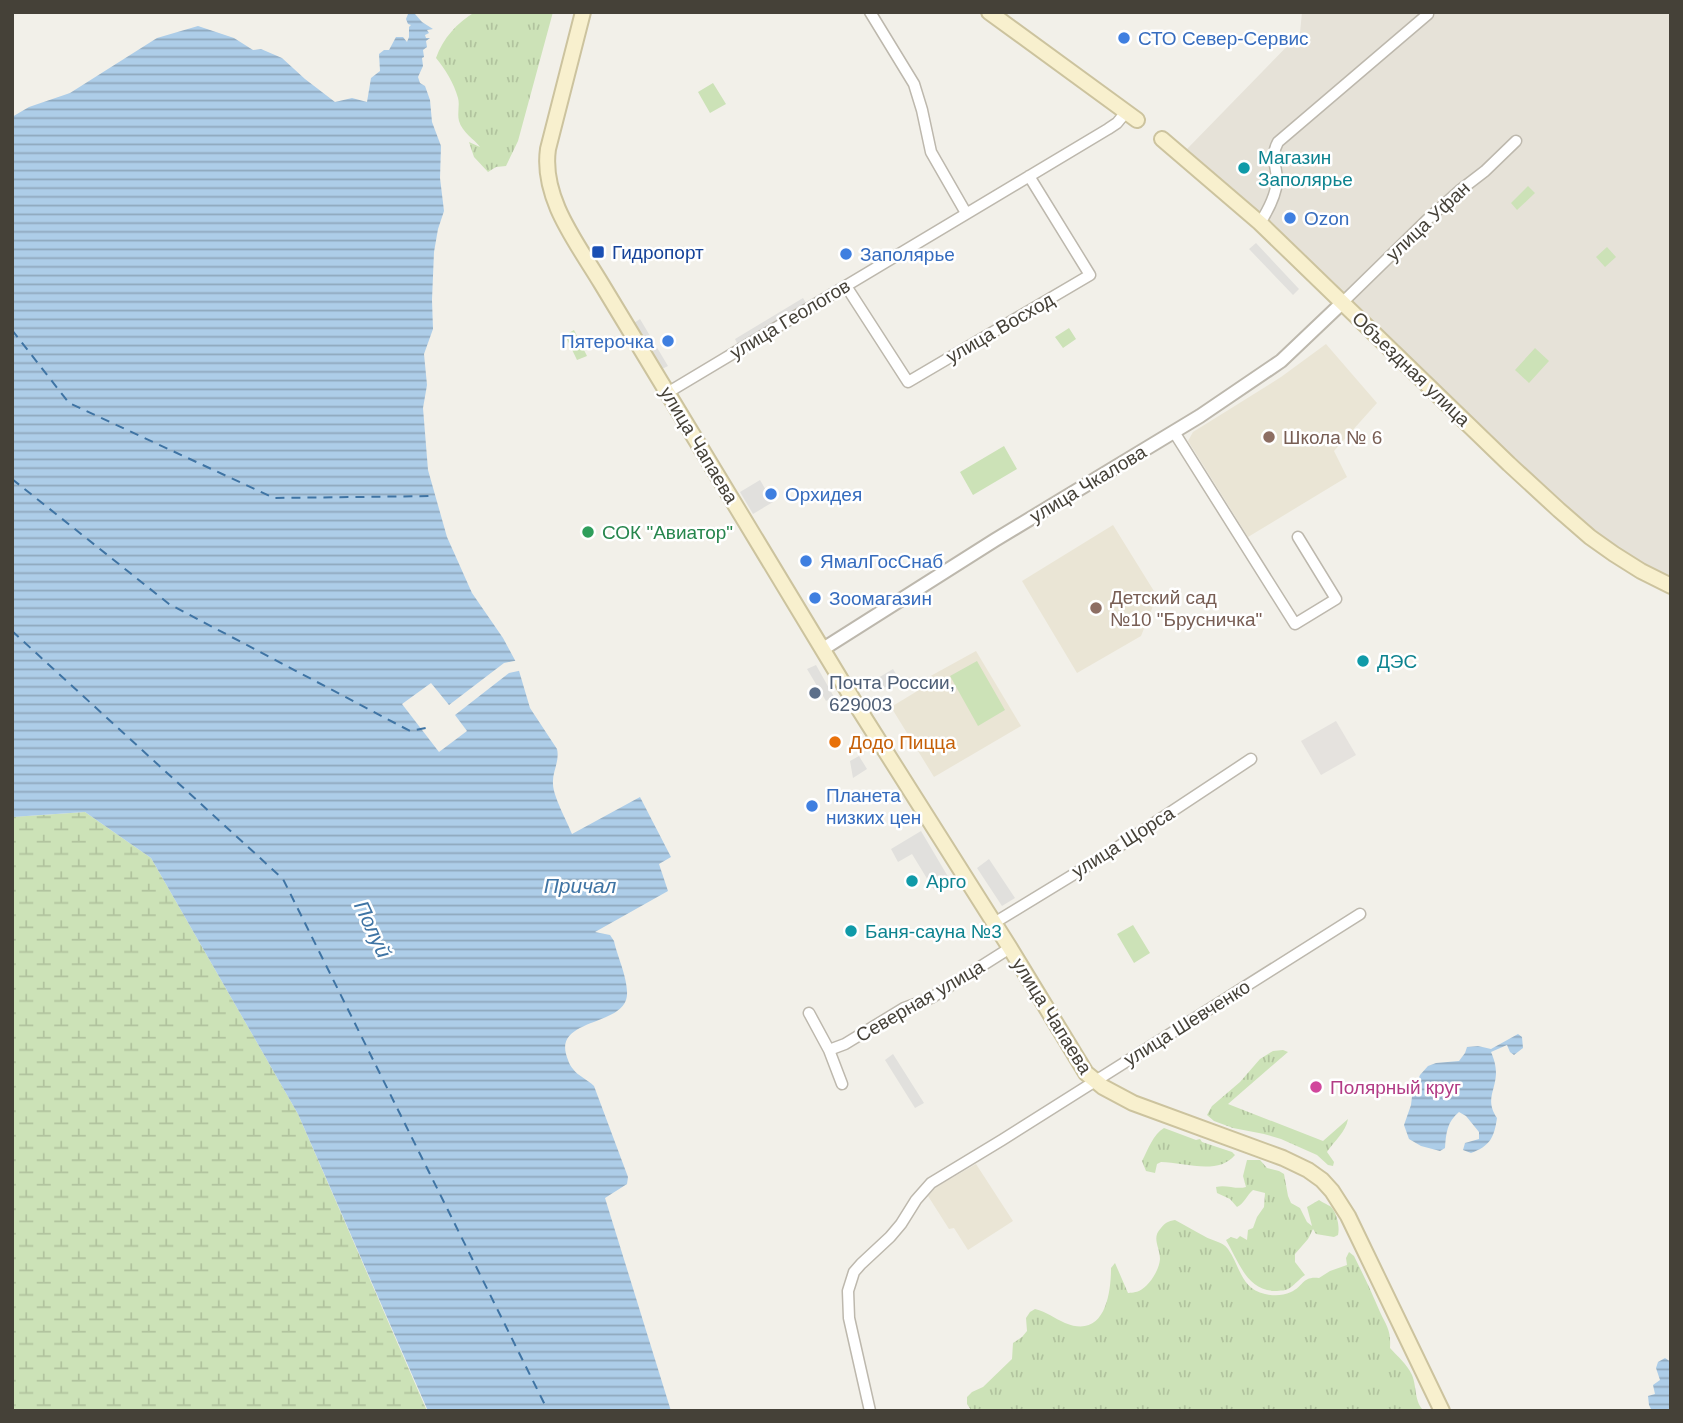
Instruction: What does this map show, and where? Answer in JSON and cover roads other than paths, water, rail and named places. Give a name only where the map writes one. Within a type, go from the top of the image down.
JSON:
[{"type":"main road","name":"улица Чапаева","points":[[583,12],[549,140],[548,180],[552,194],[567,225],[822,649],[1082,1068],[1095,1082],[1110,1092],[1151,1111],[1283,1158],[1308,1170],[1328,1186],[1348,1216],[1442,1411]]},
{"type":"main road","points":[[989,12],[1132,116]]},
{"type":"main road","name":"Объездная улица","points":[[1162,139],[1260,223],[1509,464],[1590,537],[1625,562],[1671,586]]},
{"type":"street","points":[[870,12],[914,84],[931,152],[966,213]]},
{"type":"street","points":[[1260,223],[1277,183],[1273,155],[1278,142],[1428,14]]},
{"type":"street","name":"улица Геологов","points":[[667,393],[1132,116]]},
{"type":"street","name":"улица Уфан","points":[[1342,303],[1428,219],[1516,141]]},
{"type":"street","name":"улица Восход","points":[[846,286],[908,382],[1090,275],[1029,176]]},
{"type":"street","name":"улица Чкалова","points":[[822,649],[1267,372],[1342,303]]},
{"type":"street","points":[[1174,432],[1295,624],[1336,599],[1298,537]]},
{"type":"street","name":"улица Щорса","points":[[994,923],[1112,851],[1251,759]]},
{"type":"street","name":"улица Шевченко","points":[[870,1411],[851,1330],[848,1303],[850,1281],[861,1264],[901,1224],[924,1191],[941,1176],[1360,914]]},
{"type":"street","name":"Северная улица","points":[[829,1050],[845,1044],[904,1008],[931,998],[1010,948]]},
{"type":"street","points":[[808,1013],[829,1050],[842,1084]]},
{"type":"water","points":[[408,14],[415,14],[433,29],[427,30],[429,33],[425,35],[430,38],[423,50],[423,66],[418,77],[430,100],[432,122],[441,146],[440,178],[444,211],[434,252],[433,329],[424,354],[427,385],[423,408],[428,470],[447,537],[472,593],[517,664],[530,708],[557,749],[554,789],[572,834],[640,797],[671,857],[659,864],[668,891],[595,932],[610,935],[614,941],[625,979],[626,1000],[621,1008],[612,1014],[570,1035],[566,1043],[566,1054],[577,1074],[594,1086],[628,1177],[627,1184],[605,1198],[671,1411],[428,1411],[298,1114],[151,858],[85,812],[12,817],[12,117],[29,107],[70,93],[157,38],[198,26],[234,38],[253,50],[261,49],[282,58],[335,102],[352,98],[367,102],[371,78],[380,71],[379,54],[389,50],[396,37],[403,37],[407,42],[411,25],[406,19]]},
{"type":"water","points":[[1518,1034],[1522,1037],[1523,1048],[1514,1055],[1507,1045],[1491,1052],[1496,1074],[1491,1101],[1497,1118],[1487,1144],[1471,1153],[1463,1150],[1465,1143],[1479,1139],[1479,1132],[1466,1116],[1459,1112],[1450,1124],[1445,1148],[1440,1151],[1421,1146],[1409,1139],[1404,1125],[1413,1088],[1428,1066],[1459,1061],[1467,1047],[1491,1049]]},
{"type":"water","points":[[1665,1358],[1671,1362],[1671,1411],[1652,1411],[1648,1396],[1655,1394],[1653,1385],[1660,1380],[1656,1368],[1658,1362]]},
{"type":"place","name":"СТО Север-Сервис","points":[[1124,38]]},
{"type":"place","name":"Магазин Заполярье","points":[[1244,168]]},
{"type":"place","name":"Ozon","points":[[1290,218]]},
{"type":"place","name":"Гидропорт","points":[[598,252]]},
{"type":"place","name":"Заполярье","points":[[846,254]]},
{"type":"place","name":"Пятерочка","points":[[668,341]]},
{"type":"place","name":"Школа № 6","points":[[1269,437]]},
{"type":"place","name":"Орхидея","points":[[771,494]]},
{"type":"place","name":"СОК \"Авиатор\"","points":[[588,532]]},
{"type":"place","name":"ЯмалГосСнаб","points":[[806,561]]},
{"type":"place","name":"Зоомагазин","points":[[815,598]]},
{"type":"place","name":"Детский сад №10 \"Брусничка\"","points":[[1096,608]]},
{"type":"place","name":"ДЭС","points":[[1363,661]]},
{"type":"place","name":"Почта России, 629003","points":[[815,693]]},
{"type":"place","name":"Додо Пицца","points":[[835,742]]},
{"type":"place","name":"Планета низких цен","points":[[812,806]]},
{"type":"place","name":"Арго","points":[[912,881]]},
{"type":"place","name":"Баня-сауна №3","points":[[851,931]]},
{"type":"place","name":"Полярный круг","points":[[1316,1087]]},
{"type":"water label","name":"Причал","points":[[580,885]]},
{"type":"water label","name":"Полуй","points":[[373,929]]}]
